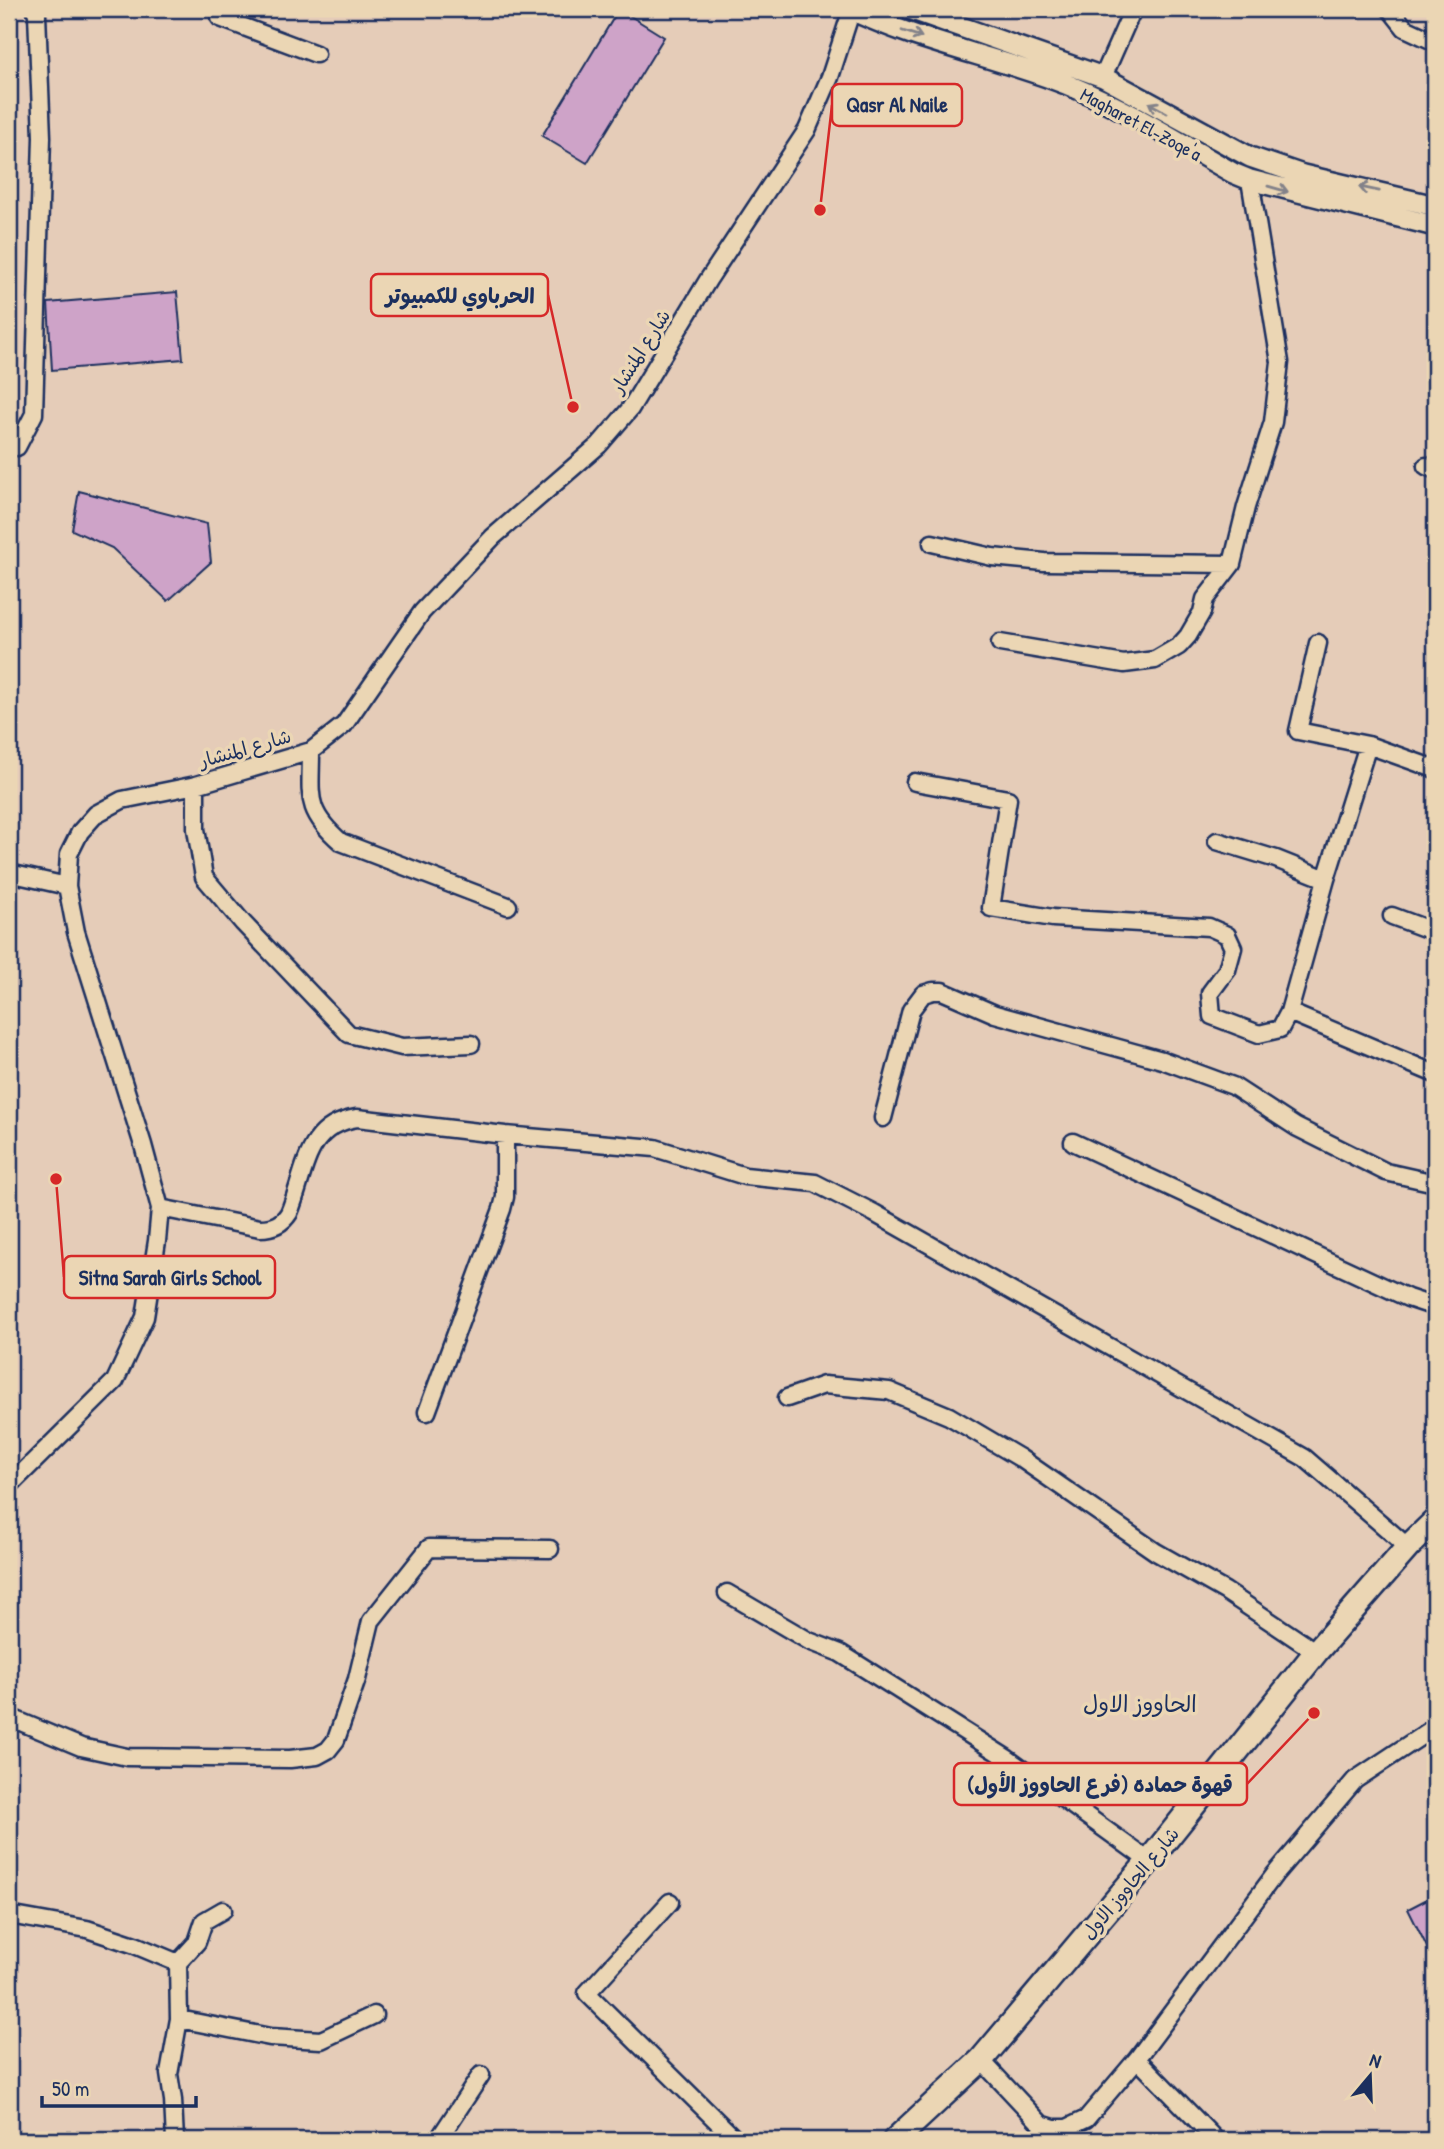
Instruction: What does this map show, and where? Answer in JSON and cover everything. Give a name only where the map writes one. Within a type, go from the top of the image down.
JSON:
[{"type":"main road","name":"شارع الحاووز الاول","points":[[895,2140],[981,2060],[1149,1861],[1316,1652],[1408,1547],[1435,1521]]},
{"type":"street","points":[[17,447],[34,414],[42,137],[35,9]]},
{"type":"street","points":[[222,9],[220,18],[316,54]]},
{"type":"street","name":"Magharet El-Zoqe'a","points":[[851,9],[900,30],[1049,78],[1126,112],[1250,180],[1435,226]]},
{"type":"street","name":"شارع المنشار","points":[[9,1486],[116,1381],[145,1317],[160,1208],[144,1145],[76,932],[67,886],[69,855],[80,832],[96,814],[122,800],[196,785],[311,751],[344,725],[422,612],[493,537],[599,445],[630,409],[708,280],[807,130],[830,77],[851,9]]},
{"type":"street","name":"Magharet El-Zoqe'a","points":[[910,9],[1103,77],[1250,157],[1303,175],[1435,206]]},
{"type":"street","points":[[1103,77],[1133,9]]},
{"type":"street","points":[[1390,9],[1405,28],[1435,43]]},
{"type":"street","points":[[1000,643],[1124,664],[1155,660],[1179,646],[1188,636],[1202,612],[1205,599],[1232,564],[1246,507],[1273,422],[1280,362],[1250,180]]},
{"type":"street","points":[[932,542],[992,557],[1044,562],[1232,564]]},
{"type":"street","points":[[1318,643],[1298,731],[1368,745],[1435,768]]},
{"type":"street","points":[[915,782],[1008,799],[991,908],[1053,918],[1209,927],[1227,935],[1233,948],[1227,970],[1210,993],[1212,1016],[1259,1034],[1280,1029],[1289,1012],[1326,879],[1368,745]]},
{"type":"street","points":[[311,751],[311,804],[323,826],[341,842],[508,906]]},
{"type":"street","points":[[196,785],[196,829],[204,877],[243,923],[349,1034],[402,1047],[471,1044]]},
{"type":"street","points":[[1217,841],[1276,859],[1326,879]]},
{"type":"street","points":[[9,873],[67,886]]},
{"type":"street","points":[[1392,916],[1435,932]]},
{"type":"street","points":[[883,1118],[911,1010],[923,994],[943,991],[995,1014],[1162,1060],[1233,1086],[1296,1127],[1385,1172],[1435,1183]]},
{"type":"street","points":[[1289,1012],[1435,1074]]},
{"type":"street","points":[[160,1208],[260,1228],[274,1226],[283,1221],[289,1213],[316,1139],[324,1130],[345,1119],[362,1118],[505,1135],[655,1148],[745,1177],[802,1180],[828,1188],[1305,1458],[1408,1547]]},
{"type":"street","points":[[427,1412],[502,1209],[505,1197],[505,1135]]},
{"type":"street","points":[[1073,1142],[1409,1298],[1435,1307]]},
{"type":"street","points":[[787,1398],[824,1385],[888,1391],[949,1416],[1020,1458],[1156,1552],[1225,1591],[1316,1652]]},
{"type":"street","points":[[9,1717],[79,1746],[127,1758],[290,1759],[317,1756],[328,1749],[338,1734],[357,1679],[371,1621],[429,1548],[550,1549]]},
{"type":"street","points":[[727,1593],[810,1641],[840,1653],[1008,1759],[1149,1861]]},
{"type":"street","points":[[981,2060],[1036,2120],[1060,2135],[1086,2119],[1137,2059],[1275,1874],[1355,1780],[1435,1727]]},
{"type":"street","points":[[670,1902],[587,1993],[736,2140]]},
{"type":"street","points":[[174,2140],[169,2074],[179,2019],[178,1963],[197,1942],[204,1921],[223,1910]]},
{"type":"street","points":[[9,1914],[87,1929],[178,1963]]},
{"type":"street","points":[[179,2019],[270,2037],[321,2040],[374,2015]]},
{"type":"street","points":[[1137,2059],[1216,2140]]},
{"type":"street","points":[[438,2140],[481,2075]]},
{"type":"building","points":[[619,9],[664,37],[587,163],[542,136]]},
{"type":"building","points":[[177,292],[183,359],[52,370],[48,303]]},
{"type":"building","points":[[79,491],[207,524],[211,562],[168,601],[112,548],[72,530]]},
{"type":"building","points":[[1435,1895],[1435,1963],[1408,1909]]},
{"type":"place","name":"Qasr Al Naile","points":[[820,210]]},
{"type":"place","name":"الحرباوي للكمبيوتر","points":[[573,407]]},
{"type":"place","name":"Sitna Sarah Girls School","points":[[56,1179]]},
{"type":"place","name":"قهوة حماده (فرع الحاووز الأول)","points":[[1314,1713]]},
{"type":"district","name":"الحاووز الاول","points":[[1140,1703]]}]
